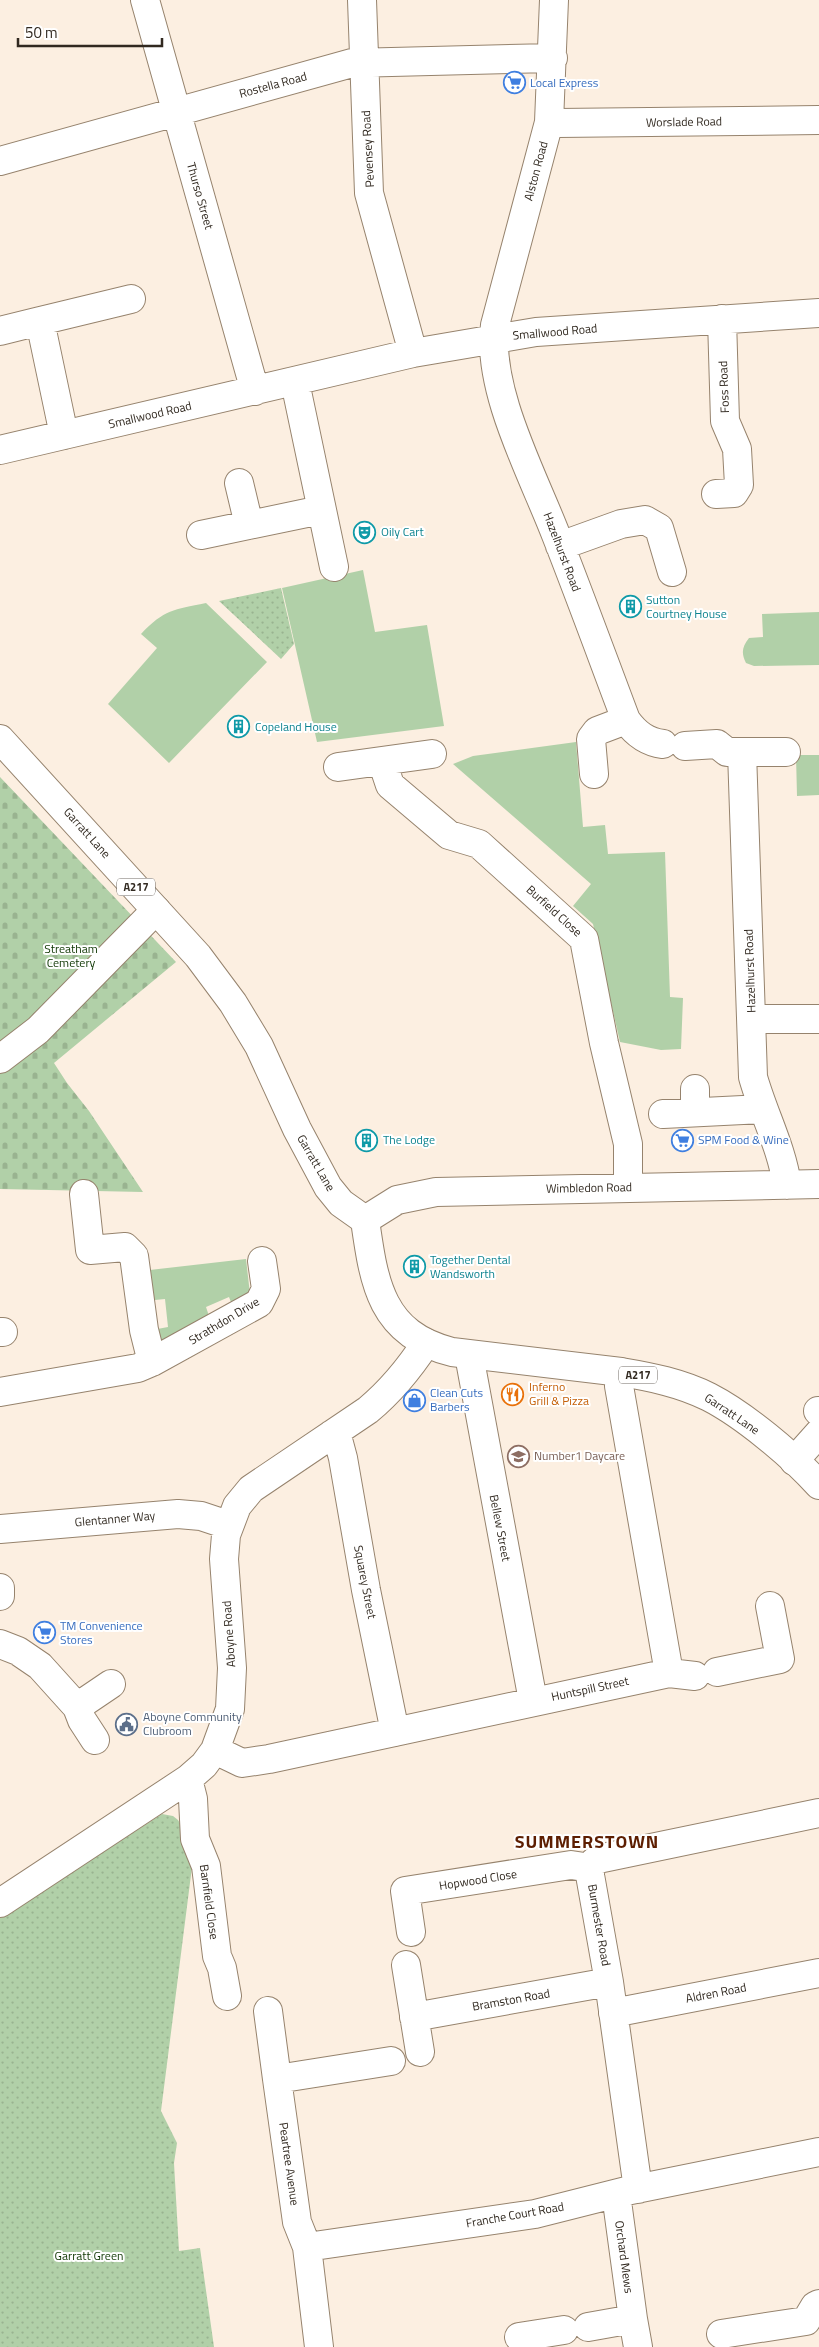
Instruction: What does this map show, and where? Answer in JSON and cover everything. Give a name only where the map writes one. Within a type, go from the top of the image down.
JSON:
[{"type":"street","name":"Thurso Street","points":[[145,0],[255,391]]},
{"type":"street","name":"Pevensey Road","points":[[362,0],[369,193],[413,353]]},
{"type":"street","name":"Alston Road","points":[[493,338],[549,122],[554,0]]},
{"type":"street","name":"Rostella Road","points":[[0,161],[352,63],[553,58]]},
{"type":"street","name":"Worslade Road","points":[[549,122],[558,124],[819,120]]},
{"type":"street","points":[[0,331],[131,299]]},
{"type":"street","name":"Smallwood Road","points":[[0,450],[413,353],[493,338],[536,332],[819,313]]},
{"type":"street","name":"Foss Road","points":[[716,494],[734,493],[739,485],[737,449],[725,421],[722,319]]},
{"type":"street","points":[[40,320],[64,435]]},
{"type":"street","name":"Hazelhurst Road","points":[[493,338],[494,357],[506,410],[626,720],[634,731],[645,739],[674,745],[716,744],[726,752],[786,752]]},
{"type":"street","points":[[295,382],[334,566]]},
{"type":"street","points":[[239,483],[249,525]]},
{"type":"street","points":[[201,534],[321,510]]},
{"type":"street","points":[[560,546],[621,524],[645,520],[659,528],[672,572]]},
{"type":"street","points":[[594,774],[591,739],[598,731],[626,720]]},
{"type":"street","name":"Garratt Lane","points":[[0,739],[198,956],[238,1010],[259,1046],[296,1129],[328,1187],[341,1203],[365,1220],[370,1256],[386,1307],[397,1323],[410,1334],[441,1349],[621,1372],[665,1380],[710,1397],[756,1429],[819,1485]]},
{"type":"street","name":"Hazelhurst Road","points":[[742,752],[754,1077],[763,1109],[785,1170],[787,1185]]},
{"type":"street","points":[[338,766],[432,754]]},
{"type":"street","name":"Burfield Close","points":[[382,761],[390,785],[449,835],[479,844],[584,938],[604,1043],[628,1144],[628,1187]]},
{"type":"street","points":[[0,1059],[38,1030],[156,910]]},
{"type":"street","points":[[752,1018],[819,1019]]},
{"type":"street","points":[[663,1114],[695,1101],[763,1109]]},
{"type":"street","name":"Wimbledon Road","points":[[365,1220],[397,1200],[436,1192],[819,1184]]},
{"type":"street","points":[[84,1194],[90,1250],[124,1247],[129,1249],[134,1256],[144,1330],[152,1362]]},
{"type":"street","name":"Strathdon Drive","points":[[0,1392],[138,1368],[152,1362],[259,1303],[266,1289],[262,1261]]},
{"type":"street","name":"Aboyne Road","points":[[0,1903],[188,1779],[204,1765],[215,1750],[224,1730],[230,1701],[232,1668],[224,1559],[228,1525],[237,1506],[251,1489],[384,1397],[411,1366],[426,1343]]},
{"type":"street","name":"Bellew Street","points":[[469,1354],[533,1701]]},
{"type":"street","points":[[621,1372],[619,1386],[693,1674]]},
{"type":"street","name":"Squarey Street","points":[[332,1434],[339,1443],[364,1580],[395,1732]]},
{"type":"street","points":[[794,1461],[819,1434]]},
{"type":"street","name":"Glentanner Way","points":[[0,1529],[178,1514],[201,1516],[228,1525]]},
{"type":"street","points":[[0,1588],[0,1596]]},
{"type":"street","name":"Huntspill Street","points":[[215,1750],[242,1763],[269,1759],[533,1701],[780,1659],[770,1606]]},
{"type":"street","points":[[0,1644],[18,1651],[40,1666],[77,1707],[82,1720],[95,1740]]},
{"type":"street","points":[[77,1707],[111,1684]]},
{"type":"street","name":"Barnfield Close","points":[[188,1779],[193,1799],[195,1839],[206,1866],[217,1956],[227,1996]]},
{"type":"street","name":"Burmester Road","points":[[627,2191],[613,2013],[590,1875],[594,1861],[819,1813]]},
{"type":"street","name":"Hopwood Close","points":[[411,1932],[405,1891],[571,1865],[591,1868]]},
{"type":"street","points":[[406,1965],[420,2052]]},
{"type":"street","name":"Aldren Road","points":[[613,2013],[819,1973]]},
{"type":"street","name":"Bramston Road","points":[[414,2017],[609,1982]]},
{"type":"street","name":"Peartree Avenue","points":[[268,2011],[297,2222],[307,2248]]},
{"type":"street","points":[[278,2078],[391,2062]]},
{"type":"street","name":"Franche Court Road","points":[[307,2248],[535,2214],[627,2191],[819,2152]]},
{"type":"street","name":"Orchard Mews","points":[[627,2191],[633,2319],[638,2347]]},
{"type":"street","points":[[307,2248],[318,2347]]},
{"type":"street","points":[[722,2334],[806,2321],[815,2306],[819,2304]]},
{"type":"street","points":[[519,2337],[633,2319]]},
{"type":"green space","points":[[363,570],[375,632],[427,625],[444,726],[317,742],[282,588]]},
{"type":"green space","points":[[281,588],[294,644],[281,659],[219,601]]},
{"type":"green space","points":[[206,603],[267,662],[169,763],[108,704],[157,648],[141,634],[163,615],[185,607]]},
{"type":"green space","points":[[819,612],[819,665],[754,666],[746,663],[743,653],[747,641],[749,638],[763,637],[762,614]]},
{"type":"green space","points":[[576,742],[583,827],[605,825],[608,854],[665,852],[670,997],[683,998],[681,1049],[661,1050],[620,1042],[593,924],[573,906],[591,884],[453,764],[473,756]]},
{"type":"green space","points":[[796,755],[819,755],[819,795],[797,796]]},
{"type":"green space","name":"Streatham Cemetery","points":[[0,777],[176,962],[54,1063],[89,1111],[143,1192],[0,1189]]},
{"type":"green space","points":[[246,1259],[250,1294],[234,1310],[229,1297],[206,1307],[209,1316],[157,1347],[152,1330],[168,1327],[165,1299],[145,1301],[141,1271]]},
{"type":"green space","name":"Garratt Green","points":[[162,1814],[173,1816],[182,1827],[192,1867],[161,2111],[177,2143],[174,2163],[179,2251],[200,2248],[214,2347],[0,2347],[0,1918]]},
{"type":"place","name":"Local Express","points":[[514,83]]},
{"type":"place","name":"Oily Cart","points":[[365,532]]},
{"type":"place","name":"Sutton Courtney House","points":[[630,607]]},
{"type":"place","name":"Copeland House","points":[[239,727]]},
{"type":"place","name":"The Lodge","points":[[367,1140]]},
{"type":"place","name":"SPM Food & Wine","points":[[682,1140]]},
{"type":"place","name":"Together Dental Wandsworth","points":[[414,1267]]},
{"type":"place","name":"Inferno Grill & Pizza","points":[[513,1394]]},
{"type":"place","name":"Clean Cuts Barbers","points":[[414,1400]]},
{"type":"place","name":"Number1 Daycare","points":[[518,1456]]},
{"type":"place","name":"TM Convenience Stores","points":[[44,1633]]},
{"type":"place","name":"Aboyne Community Clubroom","points":[[127,1724]]},
{"type":"district","name":"SUMMERSTOWN","points":[[587,1842]]}]
